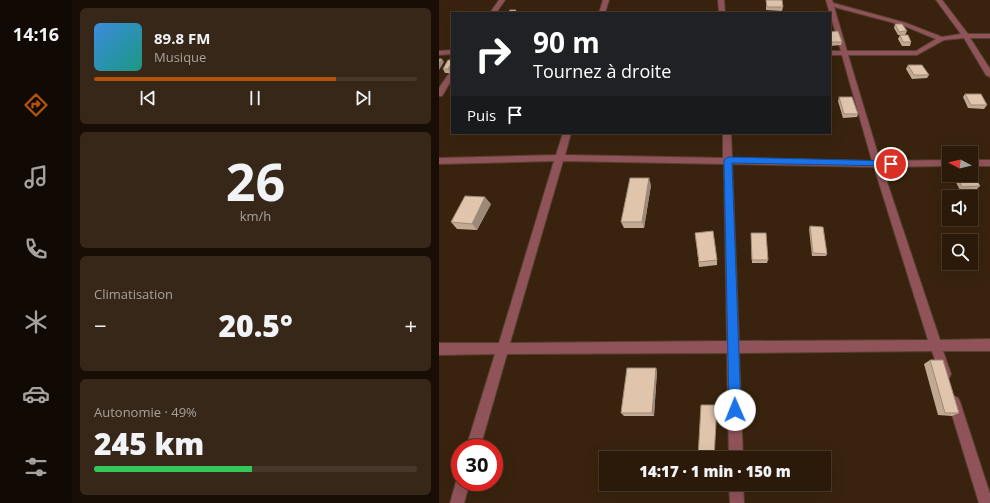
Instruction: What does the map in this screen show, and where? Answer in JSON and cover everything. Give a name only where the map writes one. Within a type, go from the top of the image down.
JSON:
[{"type":"street","points":[[494,12],[502,0]]},
{"type":"street","points":[[602,12],[605,0]]},
{"type":"street","points":[[721,0],[722,12]]},
{"type":"street","points":[[939,0],[966,36],[990,75]]},
{"type":"street","points":[[830,2],[905,24],[942,39]]},
{"type":"street","points":[[830,2],[877,164],[986,503]]},
{"type":"street","points":[[831,53],[917,53],[927,49],[942,39],[966,36],[990,36]]},
{"type":"street","points":[[439,53],[451,52]]},
{"type":"street","points":[[439,94],[451,75]]},
{"type":"street","points":[[476,439],[567,134]]},
{"type":"street","points":[[727,134],[736,451]]},
{"type":"street","points":[[439,161],[560,158],[877,164],[942,163]]},
{"type":"street","points":[[978,163],[990,162]]},
{"type":"street","points":[[439,349],[990,345]]},
{"type":"street","points":[[457,503],[460,491]]},
{"type":"street","points":[[737,491],[737,503]]},
{"type":"building","points":[[766,0],[782,0],[783,7],[767,7]]},
{"type":"building","points":[[510,10],[516,10],[515,12],[509,12]]},
{"type":"building","points":[[895,24],[902,24],[907,31],[899,32]]},
{"type":"building","points":[[838,31],[842,42],[831,42],[831,32]]},
{"type":"building","points":[[900,35],[908,35],[911,42],[903,42]]},
{"type":"building","points":[[448,60],[451,60],[448,69],[443,69]]},
{"type":"building","points":[[908,65],[922,65],[929,75],[914,75]]},
{"type":"building","points":[[965,94],[981,94],[987,105],[971,105]]},
{"type":"building","points":[[839,97],[852,97],[858,114],[844,114]]},
{"type":"building","points":[[630,178],[649,178],[642,222],[621,222]]},
{"type":"building","points":[[960,182],[978,182],[980,186],[962,187]]},
{"type":"building","points":[[465,196],[485,197],[472,224],[451,222]]},
{"type":"building","points":[[810,226],[823,227],[827,254],[813,253]]},
{"type":"building","points":[[713,231],[717,260],[699,262],[695,233]]},
{"type":"building","points":[[751,233],[766,233],[768,260],[752,260]]},
{"type":"building","points":[[930,360],[943,360],[959,413],[945,413]]},
{"type":"building","points":[[627,368],[656,368],[652,413],[621,413]]},
{"type":"building","points":[[701,405],[717,405],[714,451],[698,451]]},
{"type":"route","points":[[735,410],[728,160],[891,164]]}]
